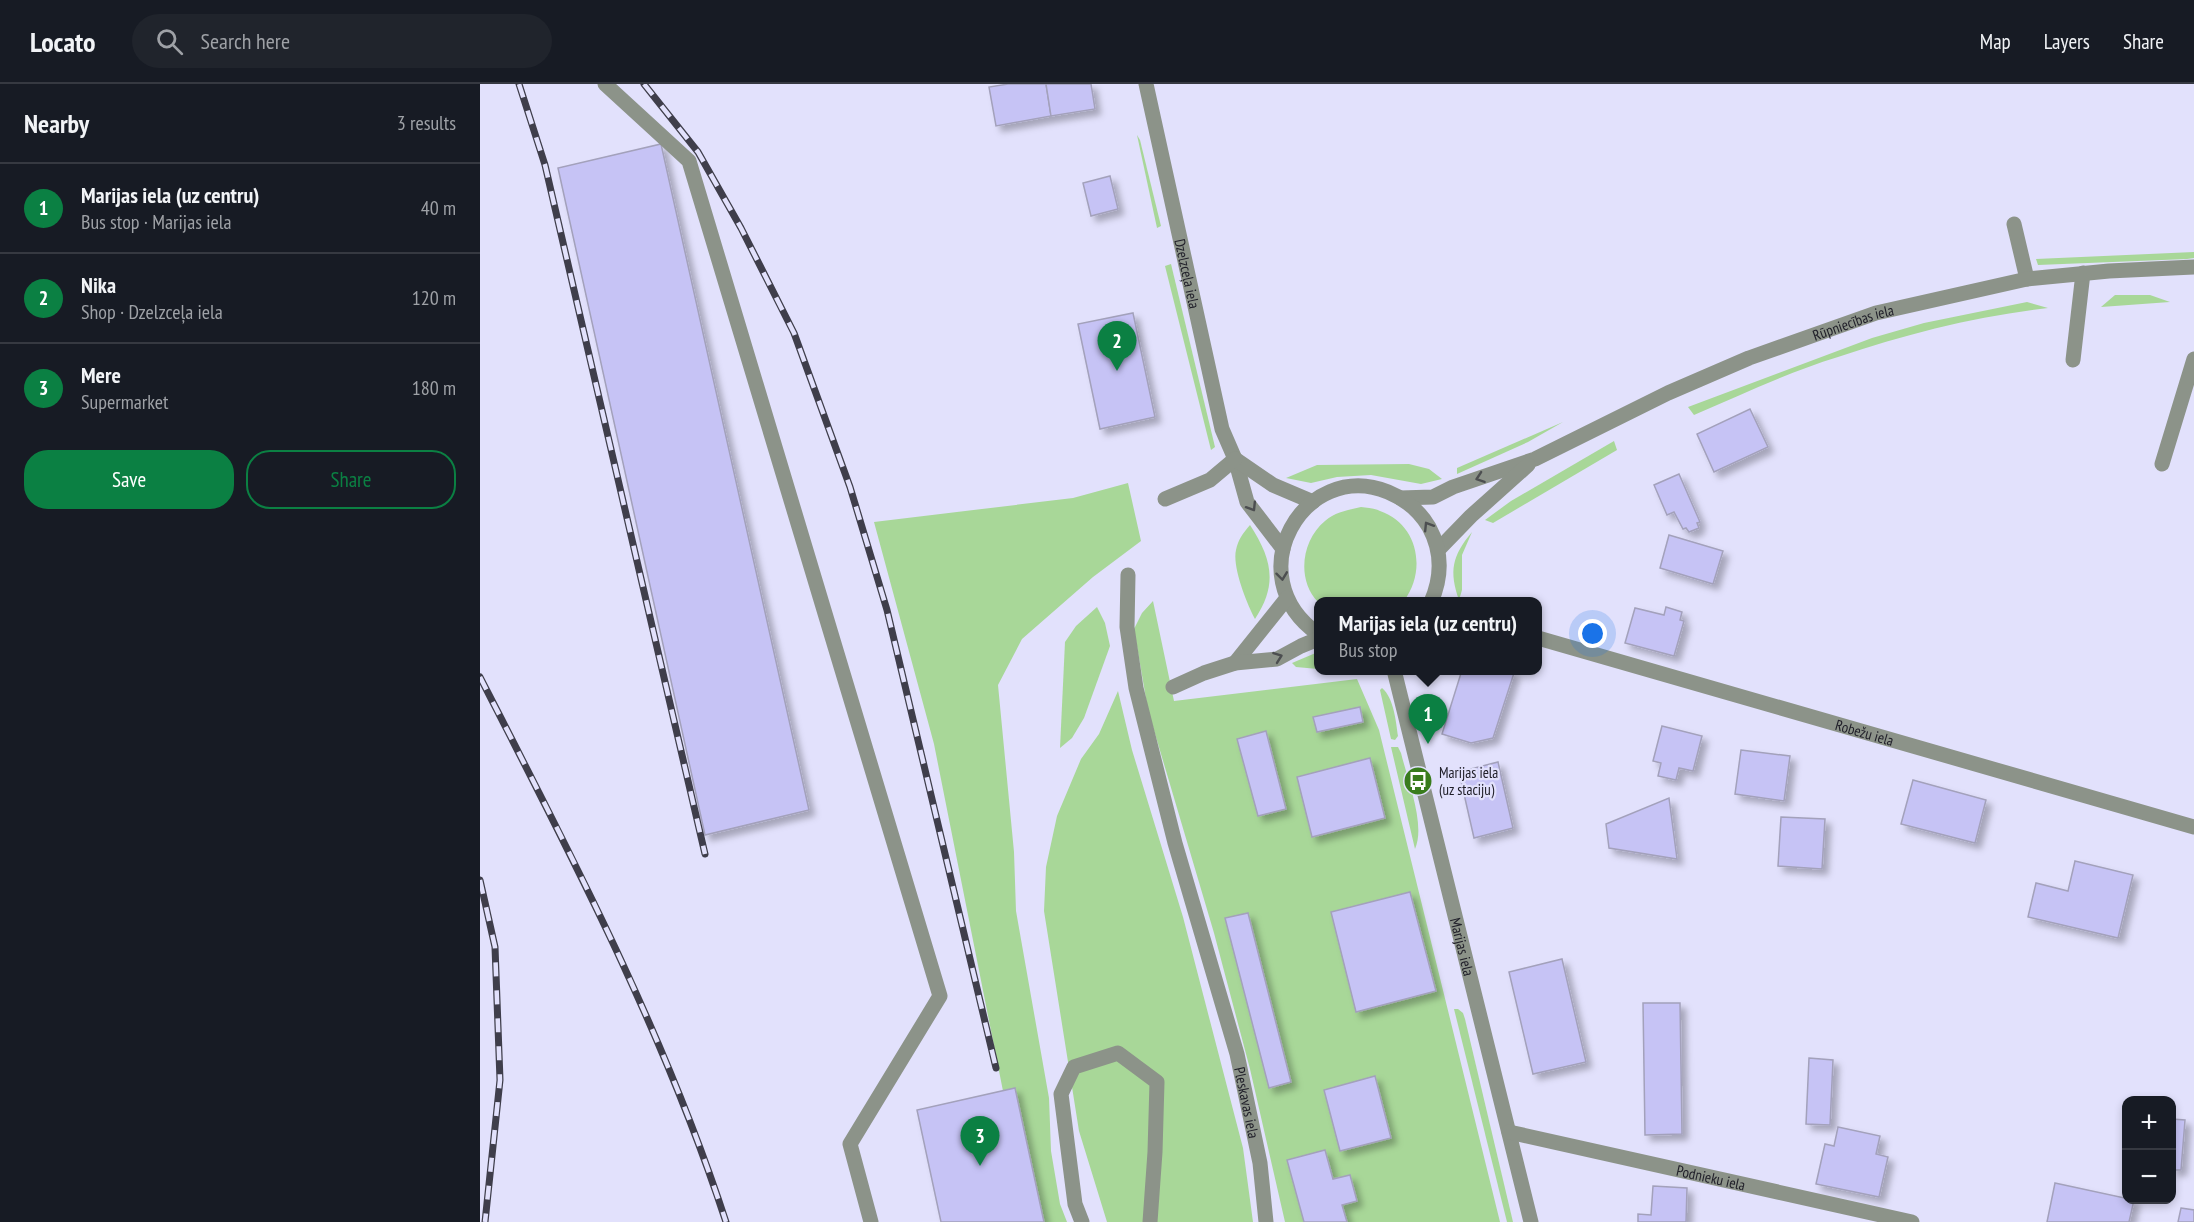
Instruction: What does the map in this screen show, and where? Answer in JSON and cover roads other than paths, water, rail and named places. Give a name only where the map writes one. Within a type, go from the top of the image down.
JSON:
[{"type":"street","points":[[605,84],[689,161],[940,996],[850,1144],[871,1222]]},
{"type":"street","name":"Dzelzceļa iela","points":[[1146,84],[1222,429],[1247,502],[1283,549]]},
{"type":"street","points":[[2014,224],[2027,279]]},
{"type":"street","name":"Rūpniecības iela","points":[[1400,498],[1433,497],[1535,459],[1668,393],[1749,358],[1876,313],[2027,279],[2083,273],[2194,267]]},
{"type":"street","points":[[2073,360],[2083,273]]},
{"type":"street","points":[[2162,464],[2194,359]]},
{"type":"street","points":[[1165,499],[1210,480],[1234,459],[1273,485],[1313,502]]},
{"type":"street","name":"Rūpniecības iela","points":[[1438,550],[1471,516],[1535,459]]},
{"type":"street","points":[[1314,631],[1296,613],[1287,598],[1282,581],[1283,549],[1290,530],[1313,502],[1329,493],[1346,488],[1364,487],[1382,490],[1413,507],[1425,520],[1438,550],[1440,572],[1433,597]]},
{"type":"street","name":"Pleskavas iela","points":[[1128,575],[1127,627],[1136,688],[1175,843],[1237,1054],[1260,1163],[1266,1222]]},
{"type":"street","points":[[1235,663],[1287,598]]},
{"type":"street","name":"Robežu iela","points":[[1542,639],[2194,827]]},
{"type":"street","points":[[1173,687],[1204,673],[1235,663],[1277,660],[1314,641]]},
{"type":"street","name":"Marijas iela","points":[[1395,675],[1531,1222]]},
{"type":"street","points":[[1082,1222],[1075,1204],[1061,1094],[1074,1068],[1118,1053],[1157,1082],[1150,1222]]},
{"type":"street","name":"Podnieku iela","points":[[1509,1132],[1912,1222]]},
{"type":"railway","points":[[519,84],[545,165],[705,854]]},
{"type":"railway","points":[[644,84],[698,152],[741,228],[794,333],[850,487],[887,610],[996,1068]]},
{"type":"railway","points":[[480,677],[614,945],[645,1013],[701,1151],[726,1222]]},
{"type":"railway","points":[[480,880],[495,947],[500,1080],[485,1222]]},
{"type":"place","name":"Nika","points":[[1117,371]]},
{"type":"place","name":"Marijas iela (uz centru)","points":[[1428,744]]},
{"type":"place","name":"Marijas iela (uz staciju)","points":[[1418,781]]},
{"type":"place","name":"Mere","points":[[980,1166]]}]
